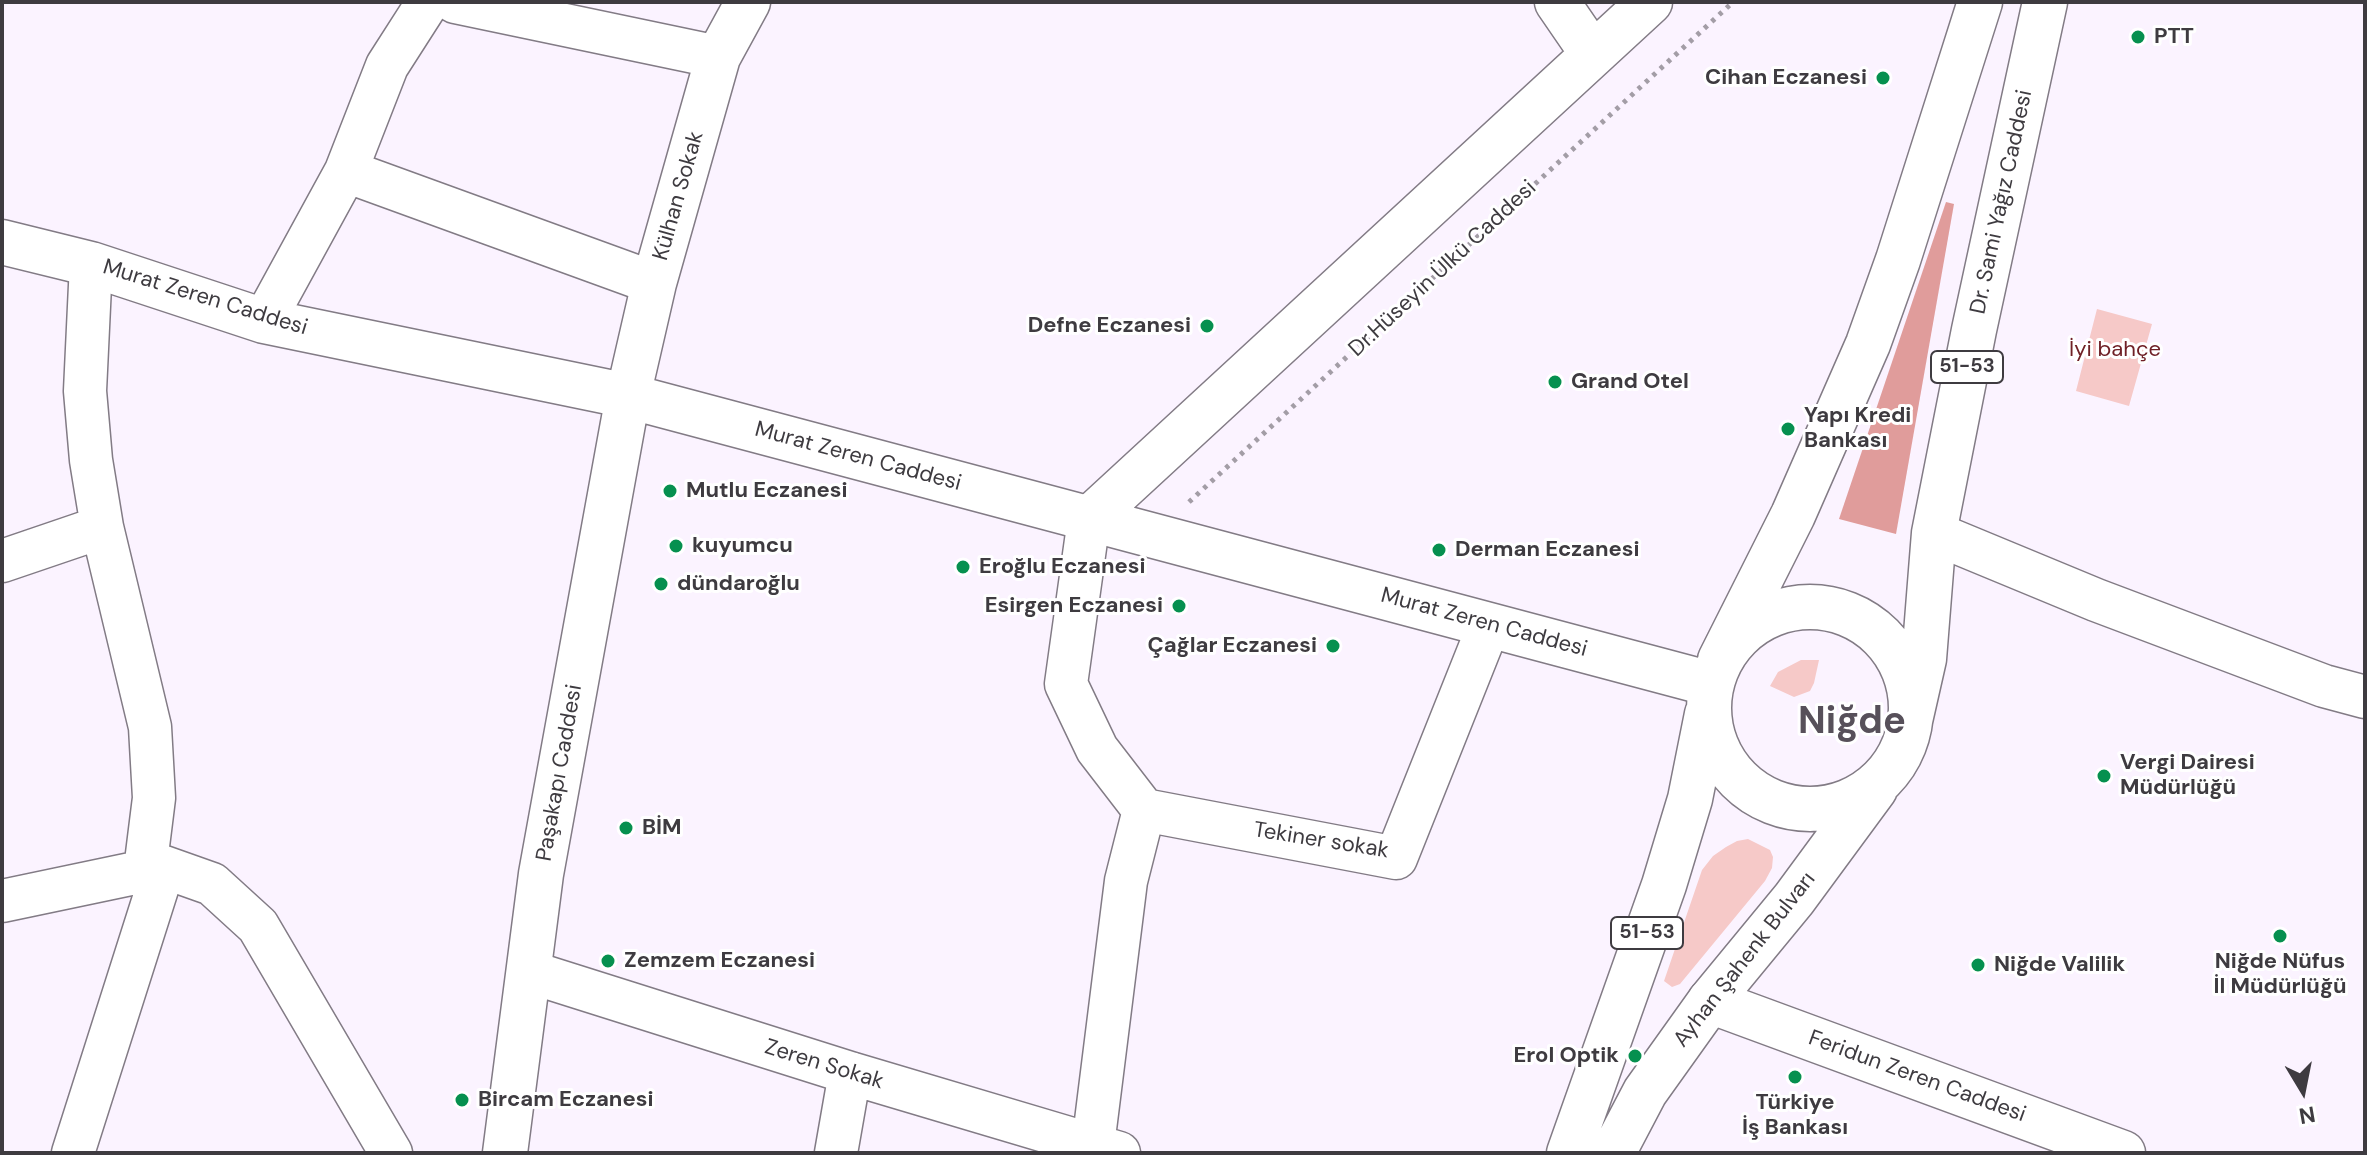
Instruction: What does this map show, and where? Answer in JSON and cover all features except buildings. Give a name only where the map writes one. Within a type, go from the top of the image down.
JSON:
[{"type":"street","points":[[264,321],[346,171],[387,66],[428,2]]},
{"type":"street","points":[[455,2],[718,57]]},
{"type":"street","name":"Külhan Sokak","points":[[628,396],[654,283],[718,57],[748,2]]},
{"type":"street","points":[[1557,2],[1592,53]]},
{"type":"street","points":[[1102,1150],[1126,881],[1144,810],[1097,749],[1066,684],[1089,519],[1650,2]]},
{"type":"street","name":"51-53","points":[[1569,1153],[1664,885],[1690,799],[1713,684],[1793,515],[1868,344],[1980,2]]},
{"type":"street","name":"Dr. Sami Yağız Caddesi","points":[[1907,734],[1924,659],[1934,533],[2045,2]]},
{"type":"street","points":[[346,171],[654,283]]},
{"type":"street","name":"Murat Zeren Caddesi","points":[[2,242],[91,264],[264,321],[628,396],[1713,684]]},
{"type":"street","points":[[73,1153],[155,868],[150,727],[102,527],[91,460],[85,391],[91,264]]},
{"type":"street","name":"Paşakapı Caddesi","points":[[505,1153],[541,874],[628,396]]},
{"type":"street","points":[[2,561],[102,527]]},
{"type":"street","points":[[1934,533],[2096,600],[2324,686],[2365,697]]},
{"type":"street","points":[[1801,607],[1826,608],[1850,615],[1871,627],[1890,645],[1902,666],[1909,690],[1911,712],[1907,734],[1900,755],[1887,773],[1852,800],[1808,810],[1786,807],[1747,788],[1719,754],[1711,733],[1713,684],[1735,640],[1754,624],[1776,613],[1801,607]]},
{"type":"street","name":"Tekiner sokak","points":[[1144,810],[1396,858],[1489,625]]},
{"type":"street","name":"Ayhan Şahenk Bulvarı","points":[[1613,1153],[1645,1092],[1710,1001],[1794,899],[1887,773]]},
{"type":"street","points":[[2,901],[155,868],[212,884],[258,926],[391,1153]]},
{"type":"street","name":"Zeren Sokak","points":[[530,972],[1102,1150]]},
{"type":"street","name":"Feridun Zeren Caddesi","points":[[1710,1001],[2123,1153]]},
{"type":"street","points":[[836,1153],[850,1073]]},
{"type":"path","name":"Dr.Hüseyin Ülkü Caddesi","points":[[1153,535],[1733,2]]},
{"type":"green space","name":"İyi bahçe","points":[[2097,309],[2152,324],[2129,406],[2076,391]]},
{"type":"green space","points":[[1801,660],[1819,660],[1810,691],[1794,697],[1770,686],[1778,672]]},
{"type":"green space","points":[[1748,839],[1770,850],[1772,868],[1765,881],[1680,984],[1672,987],[1664,981],[1702,870],[1713,856],[1726,847]]},
{"type":"shaded area","points":[[1946,202],[1954,204],[1896,534],[1839,519]]},
{"type":"place","name":"PTT","points":[[2138,37]]},
{"type":"place","name":"Cihan Eczanesi","points":[[1883,78]]},
{"type":"place","name":"Defne Eczanesi","points":[[1207,326]]},
{"type":"place","name":"Grand Otel","points":[[1555,382]]},
{"type":"place","name":"Yapı Kredi Bankası","points":[[1788,429]]},
{"type":"place","name":"Mutlu Eczanesi","points":[[670,491]]},
{"type":"place","name":"kuyumcu","points":[[676,546]]},
{"type":"place","name":"Derman Eczanesi","points":[[1439,550]]},
{"type":"place","name":"Eroğlu Eczanesi","points":[[963,567]]},
{"type":"place","name":"dündaroğlu","points":[[661,584]]},
{"type":"place","name":"Esirgen Eczanesi","points":[[1179,606]]},
{"type":"place","name":"Çağlar Eczanesi","points":[[1333,646]]},
{"type":"place","name":"Vergi Dairesi Müdürlüğü","points":[[2104,776]]},
{"type":"place","name":"BİM","points":[[626,828]]},
{"type":"place","name":"Niğde Nüfus İl Müdürlüğü","points":[[2280,936]]},
{"type":"place","name":"Zemzem Eczanesi","points":[[608,961]]},
{"type":"place","name":"Niğde Valilik","points":[[1978,965]]},
{"type":"place","name":"Erol Optik","points":[[1635,1056]]},
{"type":"place","name":"Türkiye İş Bankası","points":[[1795,1077]]},
{"type":"place","name":"Bircam Eczanesi","points":[[462,1100]]},
{"type":"district","name":"Niğde","points":[[1852,723]]}]
